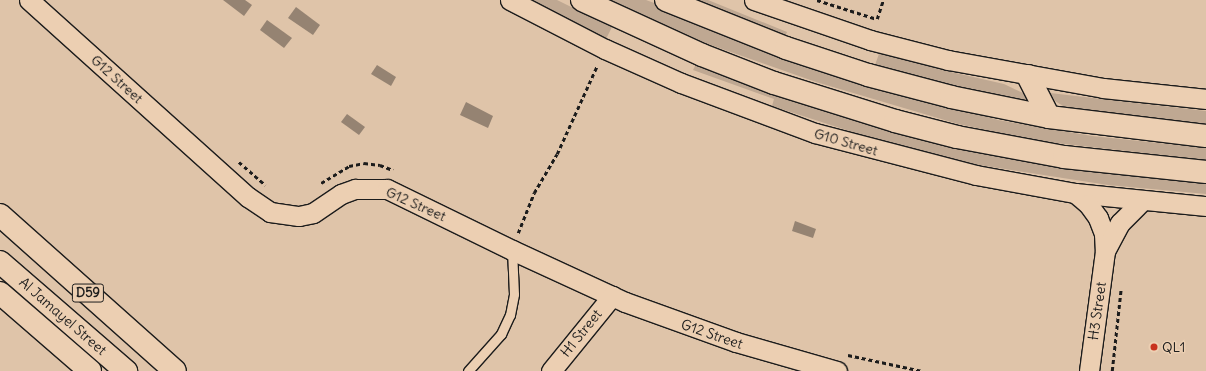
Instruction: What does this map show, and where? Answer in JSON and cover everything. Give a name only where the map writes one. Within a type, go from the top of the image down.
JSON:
[{"type":"street","name":"G12 Street","points":[[29,0],[248,197],[270,212],[299,216],[313,213],[341,194],[355,189],[387,189],[512,250],[612,296],[736,342],[837,371]]},
{"type":"street","name":"G10 Street","points":[[510,0],[605,49],[710,95],[815,133],[883,153],[976,175],[1075,193],[1142,201],[1206,206]]},
{"type":"street","points":[[582,0],[709,58],[774,83],[895,122],[957,137],[1064,157],[1206,172]]},
{"type":"street","points":[[666,0],[786,48],[868,75],[951,97],[1049,117],[1206,136]]},
{"type":"street","points":[[754,0],[870,40],[948,60],[1028,76],[1103,88],[1206,99]]},
{"type":"street","points":[[1028,76],[1049,117]]},
{"type":"street","name":"H3 Street","points":[[1075,193],[1088,204],[1098,218],[1104,234],[1105,251],[1089,371]]},
{"type":"street","name":"H3 Street","points":[[1105,251],[1120,223],[1142,201]]},
{"type":"street","name":"D59","points":[[0,216],[175,371]]},
{"type":"street","name":"Al Jamayel Street","points":[[0,262],[126,371]]},
{"type":"street","name":"Al Jamayel Street","points":[[0,293],[90,371]]},
{"type":"street","name":"H1 Street","points":[[550,371],[612,296]]},
{"type":"lane","points":[[468,371],[500,334],[510,316],[514,294],[512,250]]},
{"type":"path","points":[[817,0],[877,19],[883,0]]},
{"type":"path","points":[[512,250],[534,193],[557,154],[605,49]]},
{"type":"shaded area","points":[[223,0],[245,0],[252,5],[244,16]]},
{"type":"shaded area","points":[[530,0],[557,0],[612,27],[606,39]]},
{"type":"shaded area","points":[[610,0],[646,0],[881,86],[998,120],[1092,136],[1206,148],[1206,160],[1038,141],[958,124],[816,82],[708,44]]},
{"type":"shaded area","points":[[694,0],[708,0],[787,32],[785,37]]},
{"type":"shaded area","points":[[296,7],[320,25],[313,35],[288,18]]},
{"type":"shaded area","points":[[267,20],[292,38],[284,48],[260,30]]},
{"type":"shaded area","points":[[880,51],[938,69],[1004,84],[1023,93],[1029,99],[1022,102],[934,82],[875,65]]},
{"type":"shaded area","points":[[696,64],[798,101],[981,153],[1101,172],[1206,180],[1206,194],[1108,185],[979,165],[877,140],[772,106],[774,99],[693,70]]},
{"type":"shaded area","points":[[377,65],[396,77],[391,86],[371,74]]},
{"type":"shaded area","points":[[1050,93],[1206,111],[1206,124],[1110,116],[1068,109],[1055,101]]},
{"type":"shaded area","points":[[466,102],[493,116],[488,128],[460,115]]},
{"type":"shaded area","points":[[347,114],[365,127],[359,135],[341,122]]},
{"type":"shaded area","points":[[795,221],[816,229],[813,238],[792,231]]},
{"type":"place","name":"QL1","points":[[1154,347]]}]
